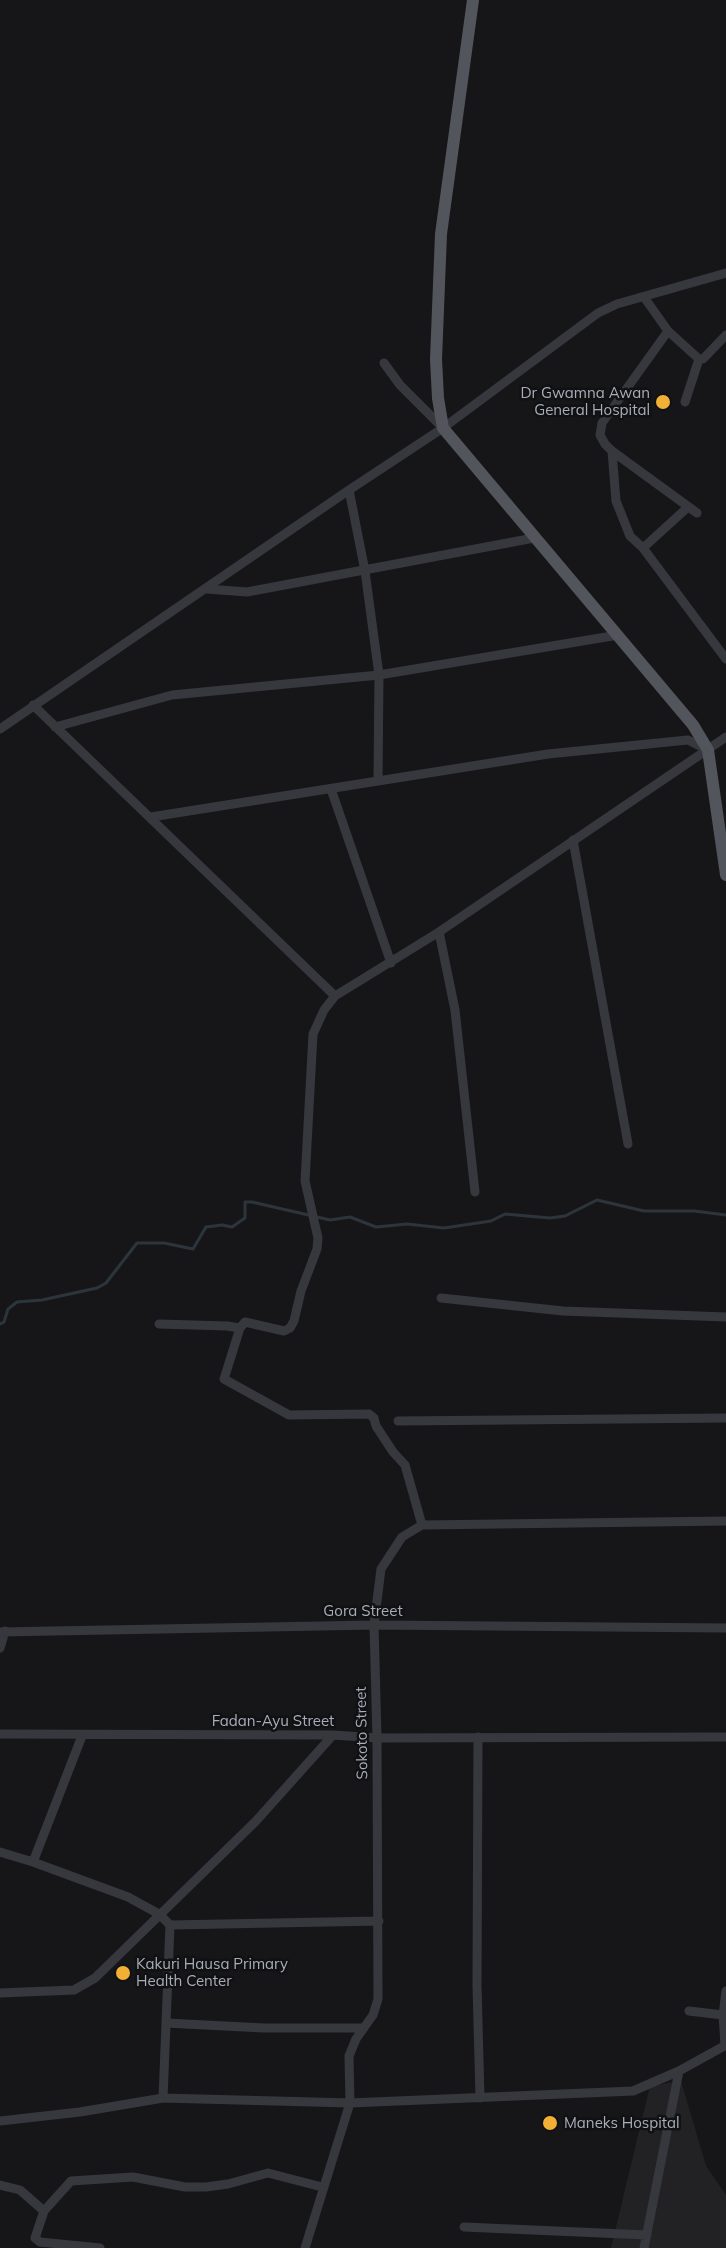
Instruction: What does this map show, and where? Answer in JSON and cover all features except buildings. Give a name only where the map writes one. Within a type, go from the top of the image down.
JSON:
[{"type":"main road","points":[[473,0],[441,234],[436,359],[438,398],[443,428],[693,725],[708,750],[725,867]]},
{"type":"street","points":[[0,729],[443,428],[598,313],[617,304],[726,273]]},
{"type":"street","points":[[644,297],[668,331],[699,359]]},
{"type":"street","points":[[668,331],[602,423],[600,435],[604,444],[612,452],[697,513]]},
{"type":"street","points":[[699,359],[703,359],[726,335]]},
{"type":"street","points":[[685,402],[699,359]]},
{"type":"street","points":[[384,363],[400,385],[443,428]]},
{"type":"street","points":[[612,452],[616,501],[630,536],[643,548],[726,659]]},
{"type":"street","points":[[349,490],[365,571],[379,675],[378,781]]},
{"type":"street","points":[[643,548],[688,507]]},
{"type":"street","points":[[207,589],[247,592],[534,538]]},
{"type":"street","points":[[55,727],[172,695],[379,675],[618,635]]},
{"type":"street","points":[[33,705],[152,817],[335,996]]},
{"type":"street","points":[[726,738],[439,932],[335,996],[324,1010],[313,1034],[305,1181],[315,1221],[318,1249],[301,1291],[294,1321],[290,1328],[284,1331],[245,1322],[240,1328],[224,1379],[289,1414],[369,1414],[374,1418],[376,1426],[393,1452],[405,1465],[422,1525],[726,1521]]},
{"type":"street","points":[[152,817],[548,754],[688,740],[708,750]]},
{"type":"street","points":[[331,789],[391,963]]},
{"type":"street","points":[[573,840],[628,1144]]},
{"type":"street","points":[[439,932],[455,1010],[475,1192]]},
{"type":"street","points":[[441,1298],[563,1311],[726,1317]]},
{"type":"street","points":[[159,1324],[240,1328]]},
{"type":"street","points":[[398,1421],[726,1418]]},
{"type":"street","name":"Sokoto Street","points":[[304,2248],[350,2103],[350,2056],[363,2028],[373,2015],[378,1999],[379,1921],[374,1625],[381,1569],[402,1537],[422,1525]]},
{"type":"street","name":"Gora Street","points":[[3,1631],[374,1625],[726,1628]]},
{"type":"street","points":[[0,1648],[3,1631]]},
{"type":"street","name":"Fadan-Ayu Street","points":[[0,1734],[333,1735],[377,1738],[726,1737]]},
{"type":"street","points":[[0,1993],[74,1990],[95,1978],[256,1821],[333,1735]]},
{"type":"street","points":[[33,1862],[82,1736]]},
{"type":"street","points":[[478,1737],[477,1985],[480,2098]]},
{"type":"street","points":[[0,1852],[128,1898],[159,1914],[170,1925],[379,1921]]},
{"type":"street","points":[[163,2098],[170,1925]]},
{"type":"street","points":[[0,2121],[80,2112],[163,2098],[350,2103],[633,2091],[679,2071],[725,2045],[723,2014],[726,1991]]},
{"type":"street","points":[[689,2011],[723,2014]]},
{"type":"street","points":[[166,2023],[264,2028],[363,2028]]},
{"type":"street","points":[[644,2248],[679,2071]]},
{"type":"street","points":[[100,2248],[40,2242],[35,2238],[44,2211],[71,2181],[133,2177],[185,2187],[206,2187],[228,2184],[268,2173],[322,2187]]},
{"type":"street","points":[[0,2185],[20,2190],[44,2211]]},
{"type":"street","points":[[464,2227],[647,2235]]},
{"type":"shaded area","points":[[681,2081],[706,2166],[726,2195],[726,2248],[611,2248],[650,2086]]},
{"type":"waterway","points":[[0,1324],[4,1322],[8,1309],[17,1302],[42,1300],[97,1288],[106,1283],[137,1243],[164,1243],[193,1249],[206,1227],[222,1225],[232,1227],[245,1218],[245,1202],[330,1220],[350,1217],[376,1227],[407,1224],[444,1228],[491,1221],[505,1214],[550,1218],[565,1216],[597,1200],[644,1211],[694,1211],[726,1215]]},
{"type":"place","name":"Dr Gwamna Awan General Hospital","points":[[663,402]]},
{"type":"place","name":"Kakuri Hausa Primary Health Center","points":[[123,1973]]},
{"type":"place","name":"Maneks Hospital","points":[[550,2123]]}]
